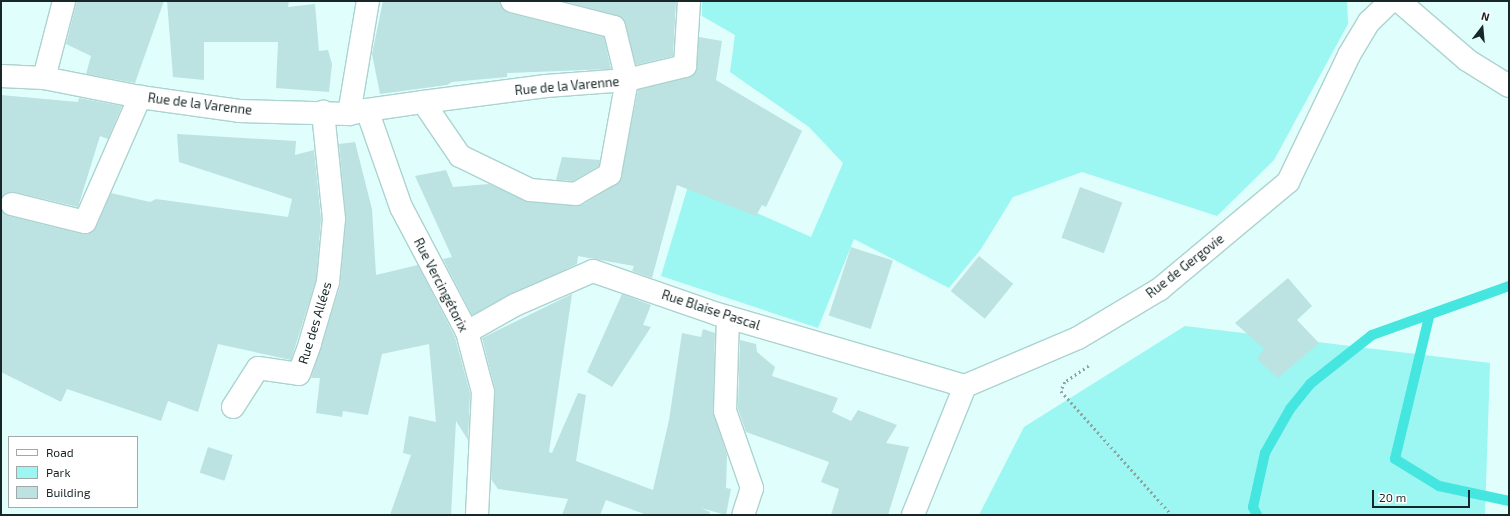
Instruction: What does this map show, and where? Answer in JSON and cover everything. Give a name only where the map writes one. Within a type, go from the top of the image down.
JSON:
[{"type":"street","points":[[44,78],[64,1]]},
{"type":"street","points":[[358,112],[368,1]]},
{"type":"street","points":[[512,1],[614,27],[627,80],[685,66],[689,1]]},
{"type":"street","name":"Rue de Gergovie","points":[[965,386],[1078,338],[1160,289],[1288,182],[1349,55],[1369,22],[1392,1]]},
{"type":"street","points":[[1399,1],[1468,60],[1509,86]]},
{"type":"street","name":"Rue de la Varenne","points":[[1,76],[44,78],[140,97],[239,111],[323,112],[358,112],[423,102],[546,86],[627,80],[610,174],[576,194],[530,190],[460,156],[423,102]]},
{"type":"street","points":[[12,204],[85,222],[140,97]]},
{"type":"street","name":"Rue des Allées","points":[[233,407],[258,368],[299,374],[310,343],[328,282],[334,219],[323,112]]},
{"type":"street","name":"Rue Vercingétorix","points":[[358,112],[401,207],[466,332],[483,392],[477,515]]},
{"type":"street","name":"Rue Blaise Pascal","points":[[466,332],[515,305],[593,271],[728,317],[965,386]]},
{"type":"street","points":[[728,317],[725,411],[752,488],[743,515]]},
{"type":"street","points":[[913,515],[965,386]]},
{"type":"path","points":[[1091,365],[1065,382],[1061,391],[1172,515]]},
{"type":"green space","points":[[702,1],[1347,1],[1348,24],[1274,160],[1217,216],[1082,172],[1013,197],[981,249],[949,288],[854,239],[818,328],[661,276],[689,183],[811,237],[843,163],[809,127],[730,72],[735,35],[702,16]]},
{"type":"green space","points":[[1185,326],[1490,363],[1485,515],[979,515],[1024,427]]},
{"type":"building","points":[[77,1],[164,1],[135,83],[86,74],[91,56],[66,44]]},
{"type":"building","points":[[167,1],[289,1],[288,7],[315,4],[319,51],[328,50],[332,64],[329,92],[276,88],[278,42],[204,42],[204,80],[173,77]]},
{"type":"building","points":[[383,1],[500,1],[509,13],[604,37],[611,69],[507,73],[507,77],[452,82],[447,85],[380,94],[372,54]]},
{"type":"building","points":[[563,1],[676,1],[673,56],[636,65],[623,18]]},
{"type":"building","points":[[699,37],[722,41],[716,80],[802,131],[766,207],[762,205],[756,216],[677,185],[652,278],[632,271],[634,266],[578,256],[577,264],[472,315],[443,259],[452,257],[415,176],[446,170],[453,187],[489,184],[529,202],[582,205],[620,181],[638,90],[694,74]]},
{"type":"building","points":[[1,95],[78,102],[79,98],[122,106],[108,139],[100,136],[78,207],[15,192],[1,199]]},
{"type":"building","points":[[177,134],[296,141],[295,155],[314,150],[321,219],[316,280],[291,360],[218,344],[198,412],[168,401],[161,421],[67,389],[61,402],[1,372],[1,209],[9,216],[82,234],[96,227],[111,193],[150,202],[156,199],[288,217],[292,199],[179,162]]},
{"type":"building","points":[[355,142],[372,209],[376,275],[418,265],[455,337],[470,393],[468,440],[456,421],[451,515],[390,515],[411,455],[403,453],[409,416],[436,422],[429,344],[382,354],[368,415],[343,411],[342,417],[316,413],[320,378],[311,378],[340,286],[346,220],[339,144]]},
{"type":"building","points":[[562,157],[600,160],[599,166],[573,181],[556,180]]},
{"type":"building","points":[[1080,187],[1122,202],[1104,253],[1062,238]]},
{"type":"building","points":[[851,247],[893,261],[871,329],[829,315]]},
{"type":"building","points":[[979,256],[1013,284],[985,319],[951,291]]},
{"type":"building","points":[[1288,278],[1312,306],[1297,320],[1319,343],[1278,378],[1257,359],[1264,349],[1235,323]]},
{"type":"building","points":[[572,294],[549,452],[552,453],[578,393],[586,395],[576,461],[653,490],[669,420],[682,333],[701,337],[703,329],[715,333],[713,411],[727,455],[726,488],[731,489],[726,515],[701,508],[710,512],[709,515],[647,515],[606,500],[600,515],[562,515],[568,499],[498,489],[491,479],[495,389],[482,338]]},
{"type":"building","points":[[622,294],[651,305],[643,325],[651,327],[612,387],[587,372]]},
{"type":"building","points":[[740,340],[756,344],[757,352],[775,367],[772,376],[838,398],[832,412],[851,421],[858,410],[897,425],[886,443],[909,447],[888,515],[831,515],[839,489],[821,482],[829,462],[746,432],[738,409]]},
{"type":"building","points":[[208,447],[233,455],[224,481],[200,473]]},
{"type":"waterway","points":[[1257,515],[1253,507],[1265,453],[1290,409],[1310,384],[1372,335],[1509,286]]},
{"type":"waterway","points":[[1429,317],[1395,459],[1439,486],[1509,501]]}]
